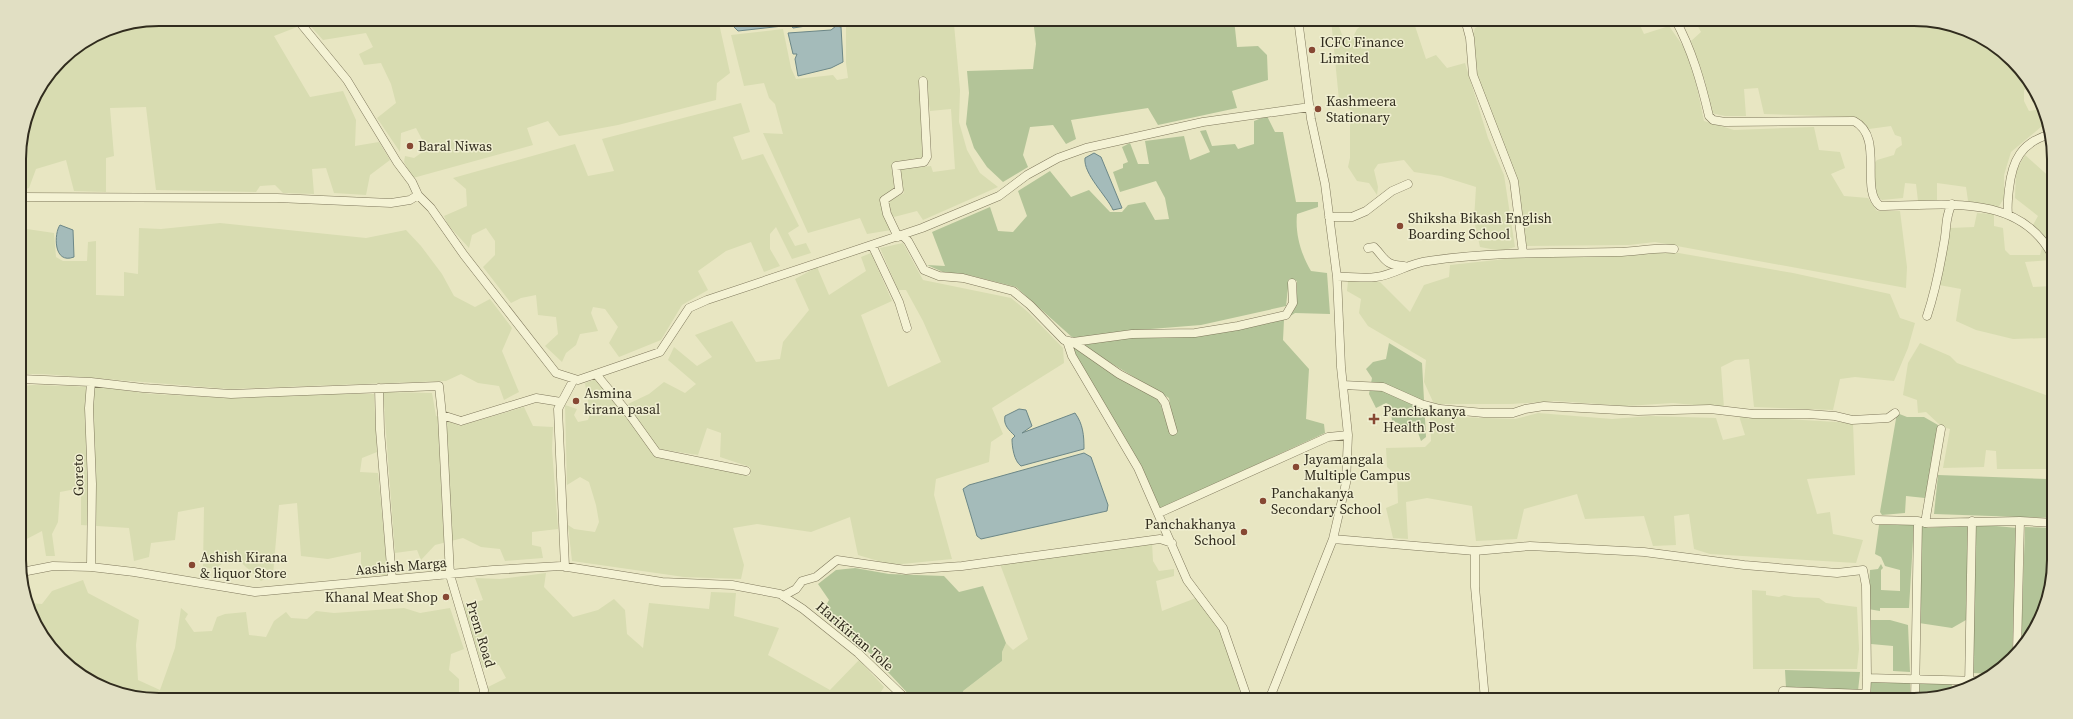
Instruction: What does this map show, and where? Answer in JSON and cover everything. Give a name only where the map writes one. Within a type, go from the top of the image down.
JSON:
[{"type":"street","points":[[303,26],[346,80],[397,162],[412,182],[418,195],[431,208],[469,261],[556,374],[578,380],[660,352],[689,308],[706,300],[819,261],[900,236],[999,196],[1027,176],[1046,165],[1086,148],[1203,122],[1310,107]]},
{"type":"street","points":[[1273,693],[1333,539],[1346,483],[1348,435],[1343,385],[1337,276],[1325,184],[1310,107],[1299,26]]},
{"type":"street","points":[[1467,26],[1473,75],[1514,181],[1523,253]]},
{"type":"street","points":[[1678,26],[1693,57],[1702,84],[1708,116],[1713,120],[1725,122],[1854,121],[1862,125],[1868,137],[1872,198],[1874,202],[1880,206],[1952,204],[1991,209],[2008,214],[2023,222],[2040,236],[2047,247]]},
{"type":"street","points":[[923,81],[927,157],[924,162],[896,166],[900,190],[884,200],[887,214],[900,236],[908,241],[924,270],[939,276],[963,278],[1014,292],[1030,305],[1064,340],[1070,341],[1132,334],[1195,333],[1238,326],[1286,314],[1293,303],[1292,283]]},
{"type":"street","points":[[2008,214],[2007,208],[2011,172],[2018,156],[2034,140],[2045,136]]},
{"type":"street","points":[[1329,217],[1352,217],[1366,211],[1392,191],[1408,184]]},
{"type":"street","points":[[26,197],[285,199],[391,203],[410,200],[418,195]]},
{"type":"street","points":[[1927,316],[1933,300],[1942,259],[1947,227],[1947,213],[1952,204]]},
{"type":"street","points":[[872,245],[899,302],[907,328]]},
{"type":"street","points":[[1337,276],[1376,277],[1405,266],[1428,260],[1523,253],[1623,252],[1657,247],[1674,249]]},
{"type":"street","points":[[1368,248],[1374,248],[1382,260],[1388,263],[1405,266]]},
{"type":"street","points":[[1070,341],[1119,374],[1160,396],[1164,403],[1173,431]]},
{"type":"street","points":[[1070,341],[1072,356],[1138,468],[1159,513],[1187,580],[1223,628],[1246,693]]},
{"type":"street","points":[[596,374],[629,414],[657,453],[746,471]]},
{"type":"street","points":[[26,379],[92,382],[143,388],[231,394],[339,391],[379,388],[380,430],[392,579]]},
{"type":"street","points":[[565,567],[558,409],[574,379]]},
{"type":"street","name":"Goreto","points":[[91,567],[92,484],[89,408],[92,382]]},
{"type":"street","points":[[1343,385],[1383,387],[1421,404],[1440,409],[1484,413],[1513,413],[1525,409],[1544,406],[1638,411],[1710,409],[1753,414],[1808,414],[1835,416],[1852,420],[1888,418],[1894,413]]},
{"type":"street","name":"Prem Road","points":[[379,388],[439,386],[442,415],[450,575],[484,693]]},
{"type":"street","points":[[442,415],[461,421],[536,398],[561,402]]},
{"type":"street","points":[[1915,693],[1922,522],[1941,429]]},
{"type":"street","points":[[1159,513],[1328,437],[1348,435]]},
{"type":"street","points":[[1876,520],[1922,522],[2020,521],[2047,523]]},
{"type":"street","points":[[1969,681],[1972,521]]},
{"type":"street","points":[[2017,644],[2020,521]]},
{"type":"street","points":[[783,596],[796,589],[802,581],[816,577],[837,560],[906,570],[969,565],[1160,539],[1172,543]]},
{"type":"street","points":[[1333,539],[1475,551],[1530,546],[1644,552],[1744,565],[1837,572],[1863,570],[1866,586],[1866,693]]},
{"type":"street","points":[[1475,551],[1475,595],[1484,693]]},
{"type":"street","name":"Aashish Marga","points":[[27,571],[53,566],[91,567],[134,572],[255,592],[492,570],[565,567],[662,582],[732,585],[783,596]]},
{"type":"street","name":"HariKirtan Tole","points":[[783,596],[803,609],[858,653],[899,693]]},
{"type":"street","points":[[1866,678],[1916,680],[1961,684]]},
{"type":"street","points":[[1784,693],[1784,691],[1811,693]]},
{"type":"green space","points":[[151,26],[296,26],[297,27],[274,36],[310,97],[343,91],[356,120],[355,146],[379,142],[390,160],[370,175],[366,195],[334,193],[326,168],[312,169],[314,194],[283,193],[275,185],[260,186],[256,192],[156,190],[146,107],[110,108],[114,156],[106,158],[106,192],[74,191],[66,160],[36,169],[29,188],[26,189],[26,151],[31,125],[40,100],[59,71],[78,54],[108,36]]},
{"type":"green space","points":[[310,26],[720,26],[730,73],[717,83],[716,100],[618,125],[559,136],[548,121],[527,128],[533,145],[413,178],[404,162],[405,156],[414,158],[427,149],[416,128],[401,133],[400,152],[377,118],[396,103],[391,84],[381,63],[364,65],[359,54],[373,47],[366,33],[323,40]]},
{"type":"green space","points":[[846,26],[954,26],[960,90],[959,122],[967,150],[980,173],[998,187],[923,220],[917,211],[894,217],[891,214],[889,201],[904,193],[899,169],[931,166],[933,172],[955,169],[951,109],[930,111],[925,77],[920,76],[924,152],[922,159],[893,165],[897,189],[883,197],[891,230],[867,234],[860,218],[808,233],[763,133],[783,134],[775,104],[769,98],[764,83],[744,86],[731,35],[783,29],[791,68],[796,79],[833,75],[837,80],[848,78],[846,63]]},
{"type":"green space","points":[[1034,26],[1235,26],[1237,47],[1258,46],[1267,55],[1268,80],[1232,91],[1237,108],[1158,125],[1148,108],[1071,120],[1076,139],[1066,144],[1053,125],[1030,127],[1023,155],[1028,167],[1003,182],[987,167],[974,148],[966,124],[969,93],[967,71],[1033,69],[1036,44]]},
{"type":"green space","points":[[1332,26],[1339,26],[1343,37],[1352,39],[1357,29],[1361,26],[1415,26],[1426,59],[1436,55],[1447,68],[1465,63],[1488,138],[1504,175],[1515,247],[1501,251],[1480,247],[1474,220],[1476,187],[1441,176],[1414,172],[1404,160],[1378,164],[1374,170],[1378,187],[1377,195],[1369,183],[1357,181],[1348,167],[1350,158],[1350,126],[1353,112],[1339,100]]},
{"type":"green space","points":[[1479,26],[1640,26],[1644,34],[1669,26],[1683,46],[1694,73],[1704,121],[1734,130],[1814,127],[1819,150],[1840,152],[1845,168],[1831,174],[1844,196],[1868,198],[1877,211],[1900,211],[1907,267],[1906,288],[1655,242],[1629,245],[1526,246],[1523,237],[1516,179],[1475,74],[1473,34],[1475,28]]},
{"type":"green space","points":[[1698,26],[1914,26],[1931,27],[1956,33],[1980,44],[2008,65],[2026,89],[2024,90],[2024,101],[2029,111],[2038,110],[2042,127],[2011,152],[2004,175],[2004,198],[1998,208],[1968,201],[1966,187],[1937,183],[1937,200],[1918,201],[1916,184],[1905,183],[1903,198],[1882,200],[1876,196],[1873,164],[1877,160],[1894,155],[1896,149],[1902,145],[1901,137],[1895,135],[1891,126],[1869,129],[1855,117],[1764,114],[1758,88],[1744,89],[1746,116],[1725,116],[1711,113],[1705,82],[1691,41],[1701,32]]},
{"type":"green space","points":[[741,103],[750,132],[733,137],[742,160],[763,154],[799,226],[788,233],[795,246],[806,243],[811,253],[792,259],[776,227],[770,234],[770,249],[780,266],[764,272],[751,242],[726,251],[698,271],[708,290],[682,305],[661,340],[619,357],[609,343],[618,327],[605,309],[593,307],[591,313],[598,331],[580,334],[576,345],[566,353],[562,362],[545,346],[558,334],[556,317],[538,315],[536,295],[521,298],[511,303],[483,267],[495,255],[495,241],[486,228],[472,235],[469,248],[448,225],[444,216],[467,206],[466,189],[453,178],[575,144],[588,176],[614,171],[602,139]]},
{"type":"green space","points":[[1267,116],[1275,132],[1283,132],[1296,202],[1318,202],[1318,207],[1297,214],[1297,229],[1304,258],[1311,271],[1327,273],[1330,314],[1295,313],[1284,320],[1283,340],[1309,369],[1306,419],[1324,424],[1325,433],[1160,509],[1074,356],[1072,345],[1159,400],[1170,433],[1175,434],[1169,398],[1079,344],[1131,337],[1195,335],[1285,317],[1297,304],[1297,281],[1289,279],[1286,306],[1201,325],[1138,330],[1073,338],[1016,287],[969,275],[943,272],[927,265],[945,266],[932,232],[990,207],[998,231],[1013,232],[1027,216],[1018,191],[1050,171],[1071,197],[1089,190],[1110,212],[1122,212],[1128,205],[1145,202],[1155,220],[1169,219],[1165,198],[1156,181],[1120,192],[1113,172],[1123,168],[1123,164],[1128,162],[1122,147],[1130,143],[1138,164],[1149,164],[1145,141],[1184,136],[1190,160],[1210,152],[1200,131],[1206,130],[1212,146],[1235,144],[1238,149],[1254,144],[1254,121]]},
{"type":"green space","points":[[2025,155],[2047,175],[2047,241],[2033,225],[2038,216],[2015,198],[2016,171]]},
{"type":"green space","points":[[1977,213],[1994,214],[1994,226],[2003,228],[2005,250],[2010,255],[2040,255],[2042,248],[2047,253],[2047,260],[2025,262],[2033,287],[2047,286],[2047,338],[2013,339],[1976,330],[1956,321],[1961,289],[1939,285],[1950,228],[1974,227]]},
{"type":"green space","points":[[220,223],[366,238],[406,230],[421,246],[442,274],[454,296],[475,307],[490,299],[512,328],[502,351],[519,392],[504,400],[499,386],[478,383],[461,374],[446,381],[230,389],[43,374],[26,374],[26,229],[54,233],[56,257],[63,261],[87,261],[88,242],[96,241],[96,295],[124,296],[124,272],[138,274],[139,228],[161,229]]},
{"type":"green space","points":[[903,243],[923,280],[1011,298],[1028,312],[1063,348],[1064,363],[992,408],[1003,434],[991,442],[989,462],[936,479],[934,495],[952,559],[892,565],[858,555],[850,517],[811,532],[757,524],[733,528],[744,565],[741,579],[684,577],[572,561],[568,525],[574,529],[595,532],[599,522],[596,505],[589,482],[580,477],[567,485],[565,405],[577,409],[574,415],[578,422],[588,420],[590,414],[585,383],[596,379],[655,455],[750,476],[750,467],[720,457],[721,433],[707,428],[698,455],[658,449],[628,404],[649,394],[664,382],[685,393],[696,384],[668,360],[674,347],[697,366],[712,357],[695,335],[732,321],[756,362],[780,359],[783,342],[809,310],[795,279],[817,267],[829,295],[866,271],[861,257],[871,253],[892,301],[861,315],[888,387],[941,362],[923,321],[906,290],[898,290],[880,248]]},
{"type":"green space","points":[[1654,251],[1673,252],[1793,273],[1890,294],[1900,318],[1915,323],[1908,348],[1894,381],[1855,377],[1840,379],[1833,410],[1754,407],[1749,359],[1735,360],[1721,367],[1724,408],[1673,403],[1626,406],[1557,401],[1511,404],[1434,404],[1424,382],[1426,360],[1368,326],[1359,313],[1361,299],[1347,291],[1348,281],[1360,280],[1380,282],[1410,312],[1424,285],[1449,277],[1450,265],[1533,256]]},
{"type":"green space","points":[[1389,343],[1422,363],[1426,437],[1421,441],[1416,427],[1400,427],[1398,423],[1392,421],[1390,405],[1386,403],[1376,408],[1369,394],[1372,378],[1366,369],[1373,362],[1386,359]]},
{"type":"green space","points":[[1920,343],[1950,356],[1957,363],[2047,395],[2047,469],[1997,469],[1996,451],[1986,450],[1984,467],[1943,468],[1950,429],[1942,427],[1926,412],[1918,413],[1917,400],[1903,395],[1908,363]]},
{"type":"green space","points":[[26,386],[100,387],[151,394],[234,398],[312,394],[374,394],[377,452],[362,458],[360,472],[378,473],[388,575],[361,575],[361,552],[328,559],[301,556],[297,503],[279,505],[273,575],[261,581],[233,555],[215,569],[203,567],[204,507],[178,512],[175,540],[151,543],[149,557],[134,561],[129,528],[81,525],[81,488],[60,492],[58,522],[52,534],[55,556],[46,556],[42,531],[26,539]]},
{"type":"green space","points":[[383,392],[432,393],[436,416],[460,426],[524,407],[533,426],[553,427],[552,449],[558,529],[532,532],[532,545],[541,547],[543,558],[505,561],[500,549],[481,547],[463,538],[435,545],[421,560],[417,550],[395,553]]},
{"type":"green space","points":[[1538,413],[1612,419],[1650,416],[1716,418],[1723,440],[1745,435],[1739,416],[1853,423],[1855,475],[1807,479],[1817,514],[1830,512],[1833,534],[1863,540],[1856,563],[1710,554],[1694,549],[1689,514],[1674,516],[1676,545],[1653,546],[1644,516],[1585,519],[1577,494],[1524,509],[1517,539],[1476,541],[1472,506],[1427,498],[1406,502],[1408,539],[1393,538],[1386,508],[1398,503],[1397,476],[1387,467],[1386,448],[1425,447],[1431,441],[1430,416],[1515,419]]},
{"type":"green space","points":[[1897,413],[1907,417],[1924,417],[1938,425],[1925,498],[1906,496],[1905,513],[1882,515],[1880,512]]},
{"type":"green space","points":[[1938,475],[2047,479],[2047,518],[1934,514]]},
{"type":"green space","points":[[1914,524],[1909,608],[1880,608],[1880,611],[1868,609],[1870,570],[1878,569],[1881,564],[1883,568],[1881,570],[1881,590],[1900,591],[1900,570],[1885,566],[1881,557],[1875,554],[1879,525]]},
{"type":"green space","points":[[1975,524],[2017,528],[2012,650],[1995,665],[1982,673],[1973,673]]},
{"type":"green space","points":[[1921,525],[1928,528],[1968,525],[1966,620],[1952,628],[1919,623]]},
{"type":"green space","points":[[2025,527],[2047,528],[2047,568],[2044,586],[2040,602],[2033,619],[2021,639]]},
{"type":"green space","points":[[1152,542],[1153,561],[1159,571],[1174,569],[1174,576],[1156,581],[1162,611],[1196,598],[1220,630],[1241,693],[963,693],[963,691],[1002,661],[1002,652],[1006,643],[1013,650],[1028,639],[1000,564]]},
{"type":"green space","points":[[855,568],[889,574],[944,576],[959,592],[983,586],[1006,643],[1002,652],[1002,661],[963,691],[963,693],[907,693],[873,656],[822,613],[829,600],[818,584],[836,570]]},
{"type":"green space","points":[[546,573],[544,587],[573,617],[598,610],[614,599],[625,610],[627,634],[643,648],[649,603],[709,609],[711,592],[736,593],[734,616],[779,628],[768,655],[830,690],[859,660],[884,687],[880,693],[484,693],[486,688],[506,678],[499,665],[483,668],[463,606],[483,600],[475,578],[500,579]]},
{"type":"green space","points":[[83,580],[88,593],[139,620],[136,645],[138,680],[160,690],[175,648],[181,608],[188,614],[185,619],[194,632],[212,631],[217,617],[225,614],[246,612],[249,635],[266,637],[274,621],[286,612],[291,618],[307,619],[316,611],[334,613],[404,608],[420,613],[450,608],[464,649],[451,654],[449,670],[459,679],[459,693],[159,693],[142,692],[117,686],[85,671],[59,648],[48,634],[34,603],[42,604],[52,591]]},
{"type":"green space","points":[[1752,590],[1766,591],[1766,595],[1779,597],[1784,595],[1819,598],[1826,603],[1857,607],[1859,649],[1857,669],[1753,669]]},
{"type":"green space","points":[[1869,620],[1890,620],[1908,625],[1910,672],[1893,671],[1893,646],[1871,644]]},
{"type":"green space","points":[[1785,670],[1860,672],[1858,691],[1786,688]]},
{"type":"green space","points":[[1868,680],[1910,682],[1910,693],[1867,693]]},
{"type":"green space","points":[[1918,683],[1952,684],[1952,687],[1948,688],[1918,693]]},
{"type":"water","points":[[733,26],[783,26],[738,31]]},
{"type":"water","points":[[791,26],[806,26],[793,28]]},
{"type":"water","points":[[836,26],[841,27],[843,62],[831,68],[798,76],[795,59],[797,54],[793,54],[788,33],[831,30]]},
{"type":"water","points":[[1094,153],[1101,157],[1122,208],[1113,210],[1091,178],[1085,164],[1085,158]]},
{"type":"water","points":[[60,225],[73,230],[74,257],[67,258],[62,256],[59,252],[56,241]]},
{"type":"water","points":[[1019,409],[1026,410],[1032,426],[1022,433],[1075,413],[1080,421],[1084,439],[1084,449],[1021,466],[1015,457],[1013,450],[1012,439],[1015,436],[1007,427],[1005,422],[1005,416]]},
{"type":"water","points":[[1084,453],[1091,457],[1108,505],[1107,511],[981,539],[977,536],[963,489],[969,485]]},
{"type":"place","name":"ICFC Finance Limited","points":[[1312,50]]},
{"type":"place","name":"Kashmeera Stationary","points":[[1318,109]]},
{"type":"place","name":"Baral Niwas","points":[[410,146]]},
{"type":"place","name":"Shiksha Bikash English Boarding School","points":[[1400,226]]},
{"type":"place","name":"Asmina kirana pasal","points":[[576,401]]},
{"type":"place","name":"Panchakanya Health Post","points":[[1374,419]]},
{"type":"place","name":"Jayamangala Multiple Campus","points":[[1296,467]]},
{"type":"place","name":"Panchakanya Secondary School","points":[[1263,501]]},
{"type":"place","name":"Panchakhanya School","points":[[1244,532]]},
{"type":"place","name":"Ashish Kirana & liquor Store","points":[[192,565]]},
{"type":"place","name":"Khanal Meat Shop","points":[[446,597]]}]
